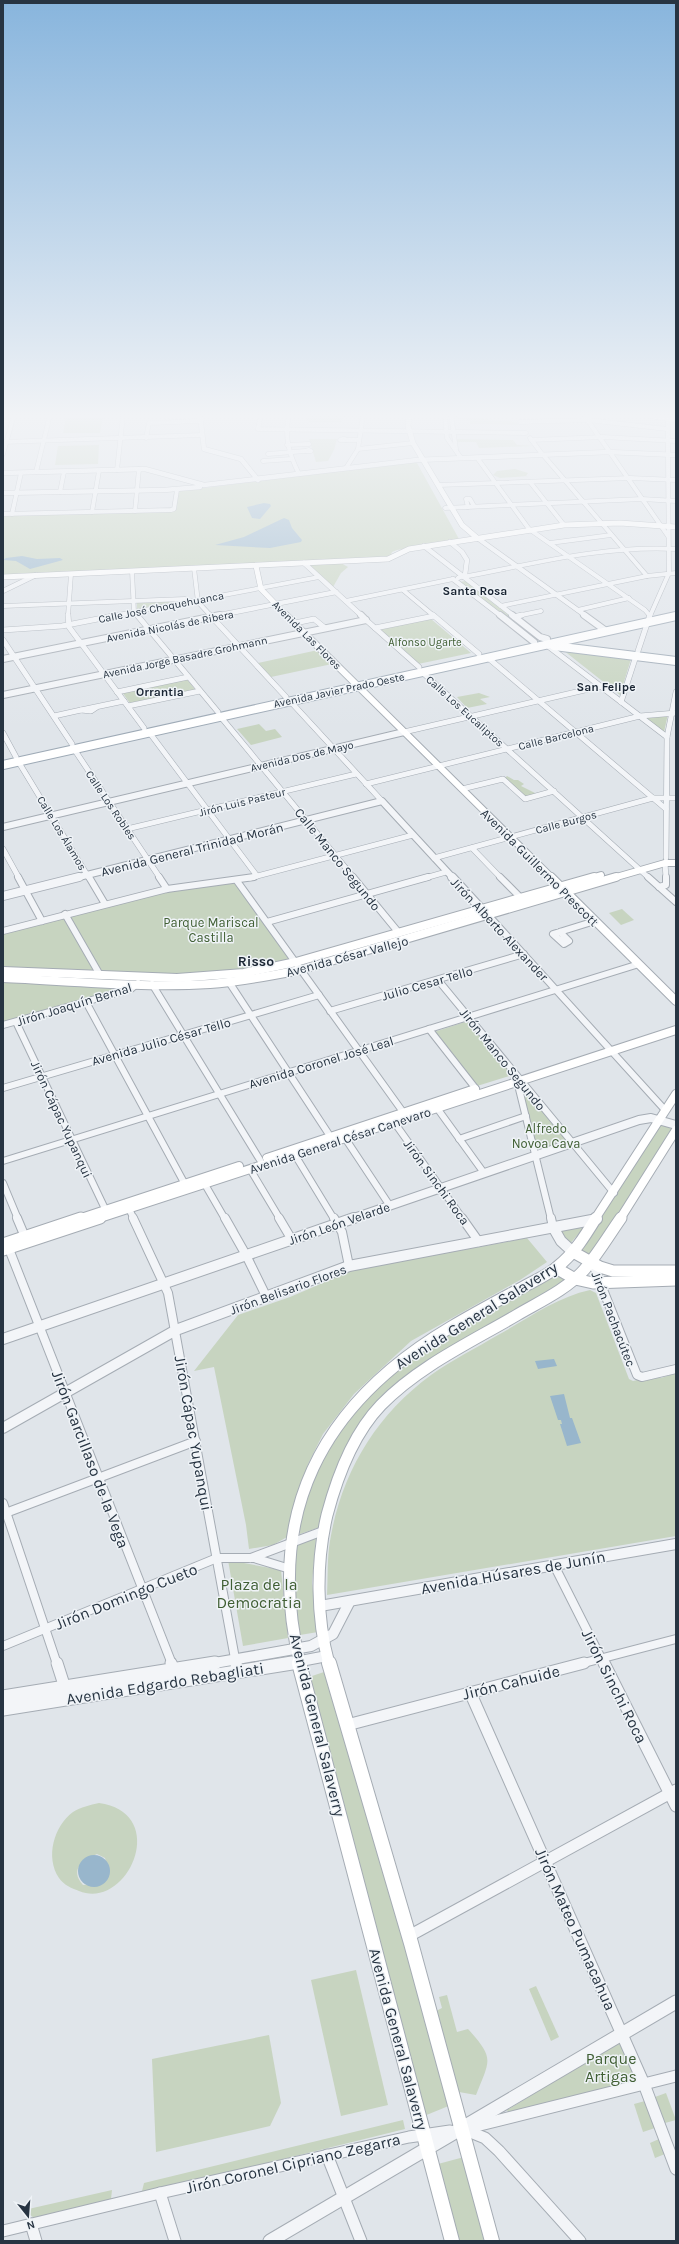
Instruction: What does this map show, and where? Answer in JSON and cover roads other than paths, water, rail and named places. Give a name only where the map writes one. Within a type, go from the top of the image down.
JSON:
[{"type":"main road","points":[[454,520],[463,531],[476,537]]},
{"type":"main road","points":[[458,520],[463,531],[461,540]]},
{"type":"main road","points":[[3,577],[24,578],[36,575],[388,559],[395,558],[403,550],[529,528],[602,523],[676,526]]},
{"type":"main road","points":[[256,566],[260,588]]},
{"type":"main road","name":"Avenida Las Flores","points":[[260,588],[404,732]]},
{"type":"main road","name":"Avenida Javier Prado Oeste","points":[[3,760],[17,759],[46,753],[377,679],[487,658],[546,642],[649,619],[676,611]]},
{"type":"main road","name":"Avenida Javier Prado Oeste","points":[[649,619],[676,616]]},
{"type":"main road","name":"Avenida Javier Prado Oeste","points":[[546,642],[561,641],[603,629]]},
{"type":"main road","points":[[561,641],[570,645]]},
{"type":"main road","points":[[534,642],[570,645],[676,661]]},
{"type":"main road","name":"Avenida Javier Prado Oeste","points":[[421,670],[479,654],[534,642]]},
{"type":"main road","points":[[637,654],[676,656]]},
{"type":"main road","name":"Avenida Guillermo Prescott","points":[[404,732],[676,1001]]},
{"type":"main road","name":"Avenida Javier Prado Oeste","points":[[3,765],[17,759]]},
{"type":"main road","points":[[563,890],[676,858]]},
{"type":"main road","points":[[666,860],[676,863]]},
{"type":"main road","name":"Avenida César Vallejo","points":[[3,978],[138,980],[193,978],[298,966],[398,933],[481,909],[521,898],[563,890]]},
{"type":"main road","name":"Avenida César Vallejo","points":[[3,971],[100,975],[138,980],[152,984],[229,982],[298,966],[489,916],[563,890]]},
{"type":"main road","name":"Avenida General César Canevaro","points":[[609,1049],[676,1024]]},
{"type":"main road","name":"Avenida General César Canevaro","points":[[204,1181],[250,1170],[437,1108],[518,1078],[609,1049],[676,1030]]},
{"type":"main road","name":"Avenida General César Canevaro","points":[[5,1248],[204,1181],[330,1136],[476,1089],[518,1078]]},
{"type":"main road","name":"Avenida General Salaverry","points":[[452,2241],[298,1656],[291,1601],[290,1569],[292,1542],[302,1498],[317,1460],[335,1428],[369,1387],[414,1350],[556,1268],[574,1252],[614,1193],[676,1094]]},
{"type":"main road","name":"Avenida General Salaverry","points":[[492,2241],[409,1936],[347,1726],[324,1640],[318,1568],[323,1531],[341,1470],[362,1431],[381,1406],[410,1380],[431,1366],[575,1279],[592,1262],[676,1130]]},
{"type":"main road","name":"Avenida General César Canevaro","points":[[5,1248],[25,1237],[107,1213]]},
{"type":"main road","points":[[574,1252],[615,1272],[676,1270]]},
{"type":"main road","points":[[556,1268],[575,1279],[600,1283],[676,1280]]},
{"type":"street","points":[[523,520],[529,528],[645,610],[649,619]]},
{"type":"street","points":[[560,520],[564,525]]},
{"type":"street","points":[[599,520],[647,576]]},
{"type":"street","points":[[656,520],[668,537]]},
{"type":"street","points":[[621,702],[649,619],[669,573],[668,520]]},
{"type":"street","points":[[550,543],[611,535]]},
{"type":"street","points":[[476,537],[603,629]]},
{"type":"street","points":[[450,542],[468,558],[469,565],[463,577]]},
{"type":"street","points":[[424,546],[667,737]]},
{"type":"street","points":[[346,601],[463,577],[622,548],[676,549]]},
{"type":"street","name":"Calle Los Eucaliptos","points":[[304,563],[676,902]]},
{"type":"street","points":[[3,606],[197,599],[194,568]]},
{"type":"street","points":[[132,571],[134,612]]},
{"type":"street","points":[[501,606],[647,576],[676,573]]},
{"type":"street","points":[[71,574],[69,625],[117,692],[256,876]]},
{"type":"street","name":"Calle José Choquehuanca","points":[[3,630],[69,625],[197,599],[319,577]]},
{"type":"street","points":[[3,588],[24,578]]},
{"type":"street","points":[[3,591],[24,578]]},
{"type":"street","points":[[453,580],[534,642]]},
{"type":"street","points":[[403,590],[479,654]]},
{"type":"street","name":"Avenida Nicolás de Ribera","points":[[3,659],[213,618],[336,592]]},
{"type":"street","points":[[578,610],[629,598]]},
{"type":"street","name":"Jirón Alberto Alexander","points":[[197,599],[446,872],[524,954],[665,1110]]},
{"type":"street","points":[[514,617],[541,611]]},
{"type":"street","name":"Calle Manco Segundo","points":[[134,612],[398,933]]},
{"type":"street","points":[[375,628],[434,616]]},
{"type":"street","points":[[295,623],[314,619],[325,628]]},
{"type":"street","name":"Avenida Jorge Basadre Grohmann","points":[[3,695],[366,620]]},
{"type":"street","name":"Calle Los Robles","points":[[3,640],[167,888]]},
{"type":"street","points":[[487,658],[666,809]]},
{"type":"street","points":[[117,692],[188,676]]},
{"type":"street","name":"Avenida Dos de Mayo","points":[[3,827],[602,686]]},
{"type":"street","points":[[128,706],[200,691]]},
{"type":"street","points":[[659,887],[666,885],[667,737],[674,713],[676,692]]},
{"type":"street","points":[[54,716],[81,710],[87,706],[97,706],[124,701]]},
{"type":"street","name":"Calle Barcelona","points":[[366,784],[576,733],[639,716],[674,713]]},
{"type":"street","name":"Calle Los Álamos","points":[[3,734],[105,904]]},
{"type":"street","name":"Jirón Luis Pasteur","points":[[127,829],[356,774]]},
{"type":"street","points":[[462,790],[503,779],[525,799],[554,791]]},
{"type":"street","name":"Calle Burgos","points":[[434,858],[653,798],[676,798]]},
{"type":"street","name":"Avenida General Trinidad Morán","points":[[3,896],[382,801]]},
{"type":"street","points":[[3,931],[167,888],[237,881],[413,835]]},
{"type":"street","points":[[472,848],[521,898]]},
{"type":"street","points":[[3,849],[42,921]]},
{"type":"street","points":[[267,922],[446,872]]},
{"type":"street","points":[[237,881],[330,1012],[404,1112]]},
{"type":"street","points":[[65,914],[100,975]]},
{"type":"street","points":[[560,932],[569,942],[562,944],[553,934],[595,921]]},
{"type":"street","name":"Julio Cesar Tello","points":[[330,1012],[524,954]]},
{"type":"street","name":"Avenida Coronel José Leal","points":[[3,1161],[639,964]]},
{"type":"street","name":"Jirón Joaquín Bernal","points":[[3,1025],[131,989],[138,980]]},
{"type":"street","name":"Jirón Manco Segundo","points":[[438,980],[614,1193]]},
{"type":"street","points":[[229,982],[330,1136]]},
{"type":"street","points":[[152,984],[260,1160]]},
{"type":"street","name":"Avenida Julio César Tello","points":[[3,1088],[319,995]]},
{"type":"street","points":[[86,1002],[186,1187]]},
{"type":"street","name":"Jirón Cápac Yupanqui","points":[[16,1022],[107,1213]]},
{"type":"street","points":[[428,1029],[476,1089]]},
{"type":"street","points":[[518,1078],[518,1085],[553,1227],[561,1241],[574,1252]]},
{"type":"street","points":[[437,1108],[484,1173]]},
{"type":"street","points":[[459,1139],[526,1116]]},
{"type":"street","name":"Jirón León Velarde","points":[[3,1339],[639,1120],[646,1118],[659,1120],[676,1126]]},
{"type":"street","name":"Jirón Sinchi Roca","points":[[394,1122],[479,1242]]},
{"type":"street","points":[[345,1138],[390,1206]]},
{"type":"street","points":[[295,1155],[342,1232],[349,1266]]},
{"type":"street","points":[[250,1170],[292,1240]]},
{"type":"street","points":[[204,1181],[246,1256],[266,1296]]},
{"type":"street","points":[[3,1183],[25,1237]]},
{"type":"street","name":"Jirón Cápac Yupanqui","points":[[128,1206],[165,1283],[176,1330],[236,1666]]},
{"type":"street","name":"Jirón Belisario Flores","points":[[3,1428],[176,1330],[349,1266],[597,1219]]},
{"type":"street","name":"Jirón Garcillaso de la Vega","points":[[5,1248],[39,1327],[174,1670]]},
{"type":"street","name":"Jirón Pachacútec","points":[[592,1262],[637,1375],[642,1376],[676,1369]]},
{"type":"street","points":[[5,1513],[196,1441]]},
{"type":"street","points":[[3,1503],[5,1513],[68,1699]]},
{"type":"street","name":"Jirón Domingo Cueto","points":[[251,1558],[323,1531]]},
{"type":"street","name":"Avenida Húsares de Junín","points":[[320,1606],[676,1544]]},
{"type":"street","name":"Jirón Domingo Cueto","points":[[3,1646],[217,1558],[234,1556],[251,1558],[273,1562],[290,1569]]},
{"type":"street","name":"Jirón Sinchi Roca","points":[[554,1565],[601,1659],[673,1791],[676,1806]]},
{"type":"street","points":[[324,1640],[333,1634],[350,1601]]},
{"type":"street","name":"Jirón Cahuide","points":[[347,1726],[470,1692],[676,1639]]},
{"type":"street","name":"Avenida Edgardo Rebagliati","points":[[298,1656],[324,1640]]},
{"type":"street","name":"Avenida Edgardo Rebagliati","points":[[3,1709],[68,1699],[236,1666],[298,1656],[328,1656]]},
{"type":"street","name":"Avenida Edgardo Rebagliati","points":[[3,1697],[174,1670],[236,1666]]},
{"type":"street","name":"Jirón Mateo Pumacahua","points":[[470,1692],[644,2084],[676,2169]]},
{"type":"street","points":[[409,1936],[673,1791]]},
{"type":"street","points":[[462,2129],[676,2002]]},
{"type":"street","points":[[270,2241],[344,2198],[426,2142],[462,2129],[676,2076]]},
{"type":"street","points":[[462,2129],[485,2138],[580,2241]]},
{"type":"street","name":"Jirón Coronel Cipriano Zegarra","points":[[3,2231],[327,2155],[426,2142]]},
{"type":"street","points":[[327,2155],[361,2241]]},
{"type":"street","points":[[160,2193],[175,2241]]},
{"type":"street","points":[[31,2224],[36,2241]]},
{"type":"water","points":[[280,520],[288,520],[292,528],[302,540],[301,542],[270,548],[215,545],[244,537]]},
{"type":"water","points":[[22,556],[37,559],[60,558],[63,560],[30,569],[16,561],[3,560],[6,558]]},
{"type":"water","points":[[554,1359],[557,1366],[538,1369],[535,1361]]},
{"type":"water","points":[[564,1394],[570,1418],[572,1418],[581,1443],[567,1446],[560,1424],[562,1424],[561,1420],[558,1420],[550,1396]]},
{"type":"water","points":[[91,1855],[97,1855],[107,1862],[110,1871],[109,1877],[103,1884],[97,1887],[91,1887],[81,1880],[78,1874],[78,1868],[85,1858]]},
{"type":"district","name":"Santa Rosa","points":[[475,591]]},
{"type":"district","name":"San Felipe","points":[[606,687]]},
{"type":"district","name":"Orrantia","points":[[160,692]]},
{"type":"district","name":"Risso","points":[[256,961]]},
{"type":"park label","name":"Alfonso Ugarte","points":[[425,642]]},
{"type":"park label","name":"Parque Mariscal Castilla","points":[[211,930]]},
{"type":"park label","name":"Alfredo Novoa Cava","points":[[546,1136]]},
{"type":"park label","name":"Plaza de la Democratia","points":[[259,1593]]},
{"type":"park label","name":"Parque Artigas","points":[[611,2067]]}]
